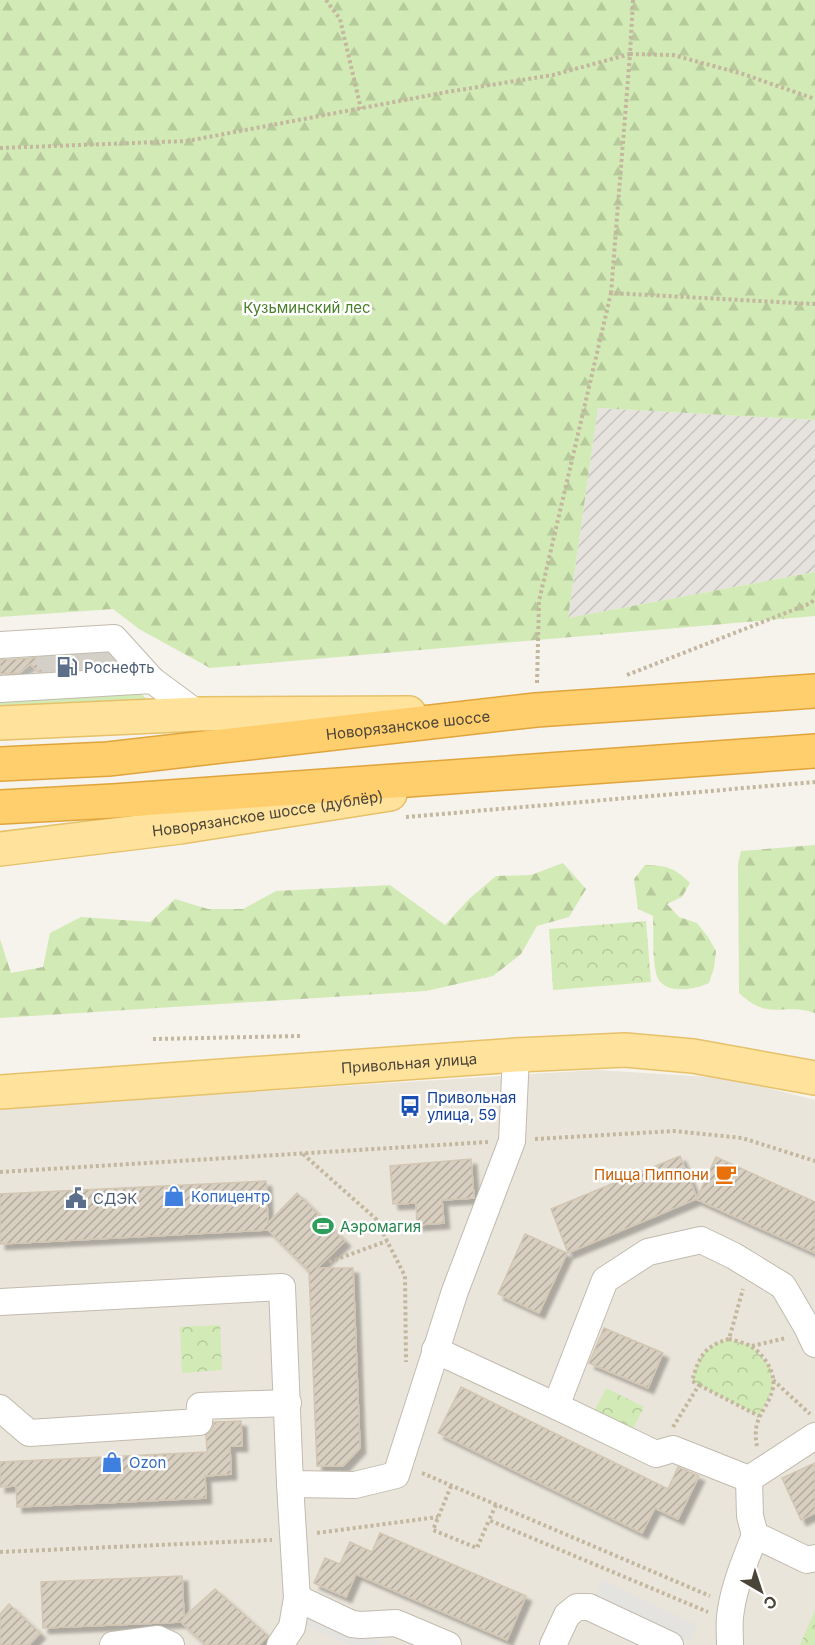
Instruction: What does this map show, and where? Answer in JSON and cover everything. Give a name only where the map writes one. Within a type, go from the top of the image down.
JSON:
[{"type":"highway","name":"Новорязанское шоссе","points":[[0,764],[108,759],[525,712],[815,691]]},
{"type":"highway","points":[[0,807],[815,751]]},
{"type":"main road","points":[[0,723],[198,714],[525,712]]},
{"type":"main road","name":"Новорязанское шоссе (дублёр)","points":[[0,849],[180,827],[533,771]]},
{"type":"main road","name":"Привольная улица","points":[[0,1092],[516,1055],[626,1050],[693,1056],[815,1078]]},
{"type":"lane","points":[[0,645],[65,646],[114,638],[152,680],[198,714]]},
{"type":"lane","points":[[0,688],[95,680],[152,680]]},
{"type":"lane","points":[[290,1484],[356,1485],[396,1474],[435,1350],[512,1141],[516,1055]]},
{"type":"lane","points":[[556,1406],[605,1280],[648,1252],[701,1240],[749,1265],[783,1286],[812,1338]]},
{"type":"lane","points":[[0,1302],[282,1287],[297,1598],[292,1627],[280,1645]]},
{"type":"lane","points":[[435,1350],[656,1454],[673,1449],[756,1475]]},
{"type":"lane","points":[[0,1408],[29,1433],[199,1422],[200,1406],[288,1403]]},
{"type":"lane","points":[[731,1624],[740,1572],[755,1535],[750,1516],[756,1475],[815,1436]]},
{"type":"lane","points":[[755,1535],[807,1560],[815,1558]]},
{"type":"lane","points":[[297,1598],[352,1624],[396,1623],[448,1645]]},
{"type":"lane","points":[[553,1645],[567,1615],[576,1607],[589,1607],[670,1645]]},
{"type":"lane","points":[[113,1645],[158,1639],[171,1645]]},
{"type":"path","points":[[326,0],[340,19],[362,109]]},
{"type":"path","points":[[525,712],[539,601],[611,293],[633,0]]},
{"type":"path","points":[[0,148],[188,141],[447,92],[554,75],[630,54],[673,54],[743,74],[815,99]]},
{"type":"path","points":[[611,293],[815,304]]},
{"type":"path","points":[[624,676],[811,603],[815,598]]},
{"type":"path","points":[[404,817],[815,782]]},
{"type":"path","points":[[153,1039],[300,1036]]},
{"type":"path","points":[[0,1172],[674,1131],[742,1138],[815,1161]]},
{"type":"path","points":[[303,1154],[376,1219],[405,1276],[406,1370]]},
{"type":"path","points":[[329,1262],[387,1241]]},
{"type":"path","points":[[729,1339],[749,1265]]},
{"type":"path","points":[[759,1416],[692,1382],[697,1363],[713,1343],[729,1339],[752,1346],[812,1338]]},
{"type":"path","points":[[752,1346],[770,1367],[773,1380],[773,1388],[759,1416],[755,1435],[756,1475]]},
{"type":"path","points":[[773,1380],[815,1418]]},
{"type":"path","points":[[656,1454],[699,1385]]},
{"type":"path","points":[[400,1464],[496,1505],[731,1624]]},
{"type":"path","points":[[451,1486],[433,1530],[477,1548],[496,1505]]},
{"type":"path","points":[[0,1552],[293,1538],[438,1517]]},
{"type":"path","points":[[489,1520],[731,1624]]},
{"type":"shaded area","points":[[598,408],[815,420],[815,572],[568,618]]},
{"type":"shaded area","points":[[596,1070],[728,1078],[815,1100],[815,1645],[0,1645],[0,1108]]},
{"type":"shaded area","points":[[602,1580],[697,1625],[690,1642],[594,1597]]},
{"type":"shaded area","points":[[308,1609],[382,1643],[381,1645],[349,1645],[301,1623]]},
{"type":"green space","name":"Кузьминский лес","points":[[0,0],[815,0],[815,420],[598,408],[568,618],[815,572],[815,616],[210,668],[139,629],[113,609],[0,617]]},
{"type":"green space","points":[[139,692],[148,700],[0,716],[0,698]]},
{"type":"green space","points":[[815,845],[815,1013],[759,1007],[739,993],[738,864],[741,851]]},
{"type":"green space","points":[[563,863],[586,889],[569,917],[537,926],[521,954],[493,976],[426,991],[0,1018],[0,939],[11,973],[43,967],[50,933],[81,917],[150,922],[175,899],[208,909],[243,909],[276,891],[390,885],[445,925],[469,899],[496,876],[531,875]]},
{"type":"green space","points":[[645,865],[670,868],[690,883],[682,897],[667,904],[679,917],[697,923],[716,951],[709,983],[695,988],[679,989],[664,985],[659,980],[654,959],[653,916],[638,909],[634,879]]},
{"type":"green space","points":[[646,921],[651,982],[553,990],[549,929]]},
{"type":"green space","points":[[220,1325],[222,1370],[182,1373],[180,1327]]},
{"type":"green space","points":[[729,1339],[752,1346],[770,1367],[773,1388],[759,1416],[692,1381],[700,1359],[708,1349]]},
{"type":"green space","points":[[606,1388],[644,1407],[632,1431],[594,1412]]},
{"type":"green space","points":[[815,1610],[815,1645],[800,1645]]},
{"type":"building","points":[[108,653],[120,667],[38,672],[30,664],[19,673],[0,674],[0,660]]},
{"type":"building","points":[[680,1156],[697,1198],[716,1157],[815,1202],[815,1253],[696,1199],[568,1253],[551,1209]]},
{"type":"building","points":[[471,1159],[474,1198],[442,1200],[444,1223],[417,1225],[416,1203],[393,1204],[390,1166]]},
{"type":"building","points":[[266,1181],[268,1223],[297,1193],[345,1241],[317,1268],[353,1268],[360,1448],[343,1466],[317,1466],[309,1271],[268,1230],[0,1244],[0,1194]]},
{"type":"building","points":[[525,1234],[567,1253],[539,1313],[498,1294]]},
{"type":"building","points":[[604,1328],[663,1353],[648,1388],[589,1363]]},
{"type":"building","points":[[461,1387],[668,1489],[678,1467],[699,1476],[678,1519],[655,1508],[642,1533],[438,1433]]},
{"type":"building","points":[[241,1421],[242,1446],[230,1446],[231,1474],[205,1476],[206,1498],[17,1507],[16,1486],[0,1487],[0,1462],[207,1452],[206,1435],[212,1430],[214,1422]]},
{"type":"building","points":[[815,1463],[815,1513],[801,1520],[782,1478]]},
{"type":"building","points":[[380,1533],[526,1596],[507,1640],[356,1574],[346,1597],[314,1583],[325,1558],[340,1564],[350,1542],[372,1552]]},
{"type":"building","points":[[182,1576],[184,1617],[215,1589],[268,1636],[259,1645],[206,1645],[181,1622],[43,1628],[41,1582]]},
{"type":"building","points":[[9,1604],[40,1633],[29,1645],[0,1645],[0,1614]]},
{"type":"tunnel","points":[[96,650],[119,676]]},
{"type":"tunnel","points":[[72,652],[94,677]]},
{"type":"tunnel","points":[[43,653],[66,679]]},
{"type":"place","name":"Роснефть","points":[[67,667]]},
{"type":"place","name":"Привольная улица, 59","points":[[410,1106]]},
{"type":"place","name":"Пицца Пиппони","points":[[726,1174]]},
{"type":"place","name":"Копицентр","points":[[174,1196]]},
{"type":"place","name":"СДЭК","points":[[76,1198]]},
{"type":"place","name":"Аэромагия","points":[[323,1226]]},
{"type":"place","name":"Ozon","points":[[112,1462]]}]
